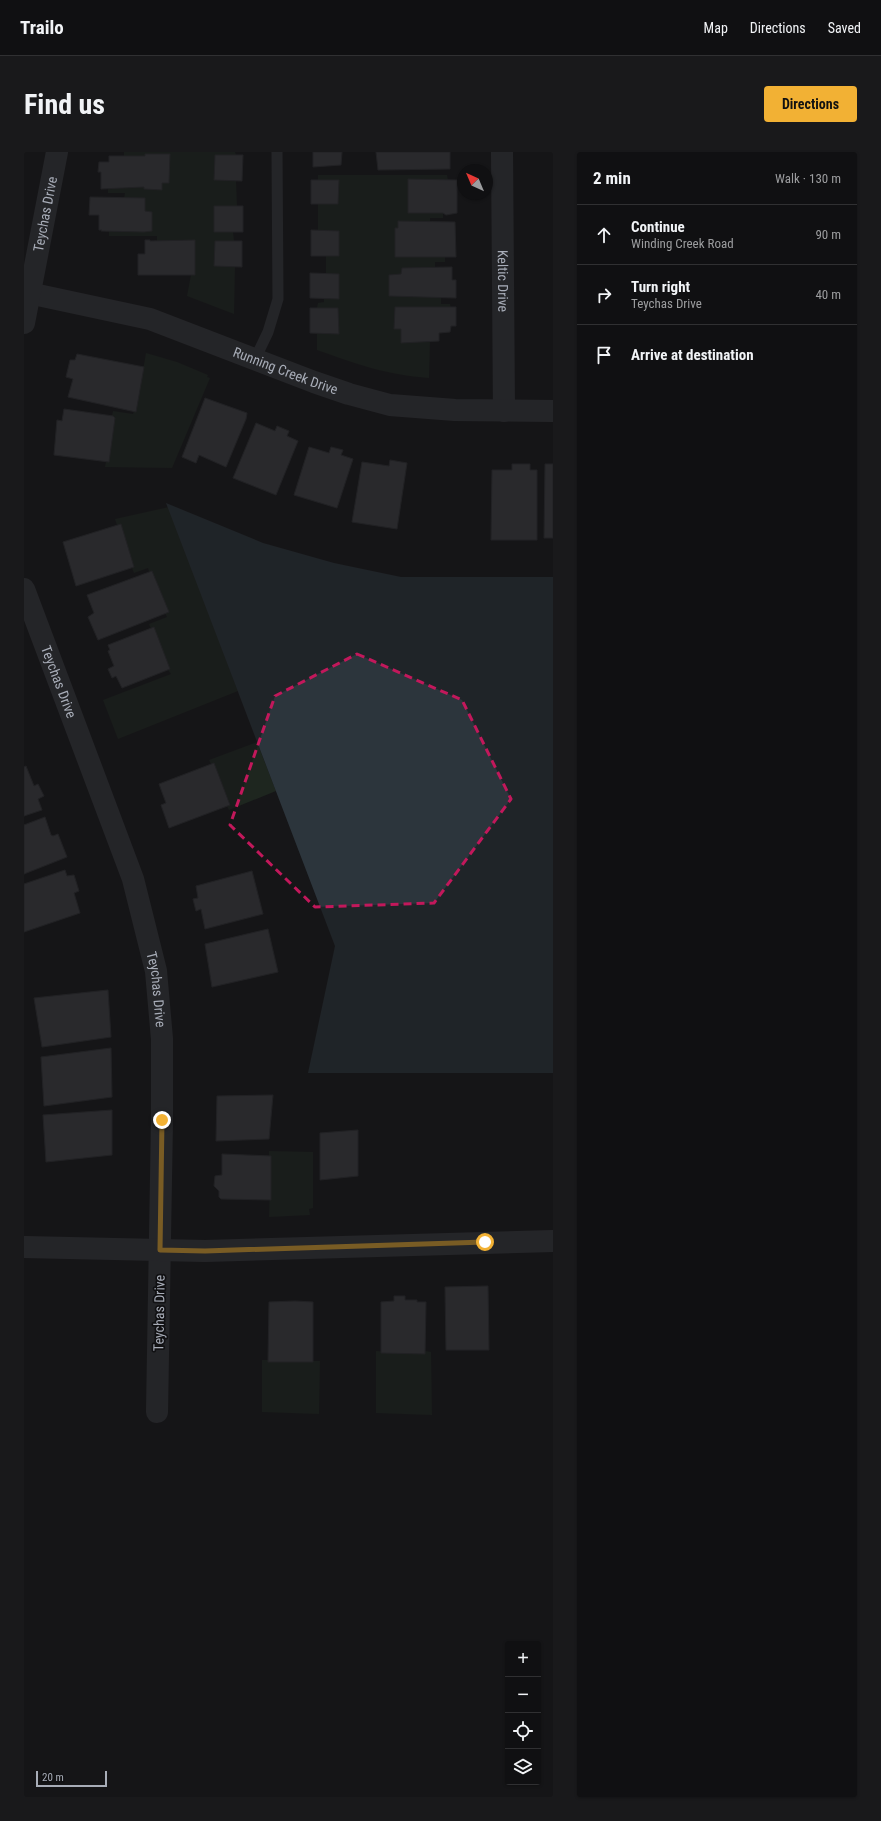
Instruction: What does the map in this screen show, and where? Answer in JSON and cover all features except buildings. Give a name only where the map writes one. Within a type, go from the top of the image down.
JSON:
[{"type":"street","name":"Teychas Drive","points":[[24,323],[27,292],[57,152]]},
{"type":"street","name":"Keltic Drive","points":[[502,152],[504,411]]},
{"type":"street","name":"Running Creek Drive","points":[[27,292],[150,319],[314,382],[390,405],[455,410],[553,410]]},
{"type":"street","name":"Teychas Drive","points":[[24,589],[133,879],[156,971],[162,1039],[157,1412]]},
{"type":"street","points":[[24,1248],[205,1251],[553,1241]]},
{"type":"lane","points":[[255,359],[268,332],[278,299],[277,152]]},
{"type":"highlighted area","points":[[357,654],[462,700],[511,799],[434,903],[315,907],[230,825],[275,696]]},
{"type":"shaded area","points":[[124,152],[235,152],[236,155],[215,156],[214,180],[236,181],[237,206],[233,232],[234,241],[215,242],[214,266],[235,266],[234,314],[187,296],[191,275],[195,274],[195,240],[157,241],[157,236],[109,236],[109,231],[124,232],[152,230],[152,212],[145,211],[124,199],[125,193],[108,193],[108,189],[144,187],[145,189],[162,190],[145,154],[145,156],[124,156]]},
{"type":"shaded area","points":[[318,175],[447,175],[448,181],[408,179],[408,213],[443,213],[443,218],[430,218],[430,222],[398,222],[398,228],[395,228],[395,257],[445,257],[445,262],[435,262],[435,267],[402,268],[401,274],[389,275],[389,296],[441,297],[441,304],[450,304],[451,308],[395,307],[394,329],[401,329],[401,343],[430,341],[429,378],[385,372],[317,350],[317,334],[339,334],[338,308],[317,308],[318,303],[324,302],[324,299],[339,298],[339,274],[326,274],[326,256],[339,256],[339,231],[318,230],[318,204],[338,204],[339,180],[318,180]]},
{"type":"shaded area","points":[[146,353],[177,362],[208,375],[207,377],[210,378],[172,468],[105,467],[106,462],[109,462],[115,418],[112,416],[113,411],[133,414],[134,411],[136,411]]},
{"type":"shaded area","points":[[166,503],[263,543],[334,563],[401,577],[553,577],[553,1073],[308,1073],[335,946]]},
{"type":"shaded area","points":[[169,507],[238,691],[118,739],[103,700],[171,674],[168,670],[170,669],[154,628],[151,629],[149,624],[167,617],[165,613],[169,612],[152,571],[149,571],[148,568],[134,573],[132,568],[134,567],[121,524],[117,525],[115,519]]},
{"type":"shaded area","points":[[257,742],[276,791],[229,810],[227,806],[230,804],[214,763],[211,764],[209,760]]},
{"type":"shaded area","points":[[269,1151],[313,1152],[313,1208],[309,1209],[310,1215],[269,1217],[271,1156],[269,1156]]},
{"type":"shaded area","points":[[376,1351],[425,1354],[425,1351],[431,1352],[432,1415],[376,1413]]},
{"type":"shaded area","points":[[262,1360],[268,1360],[268,1362],[320,1361],[319,1414],[262,1412]]},
{"type":"route","points":[[162,1120],[160,1250],[205,1251],[485,1242]]}]
